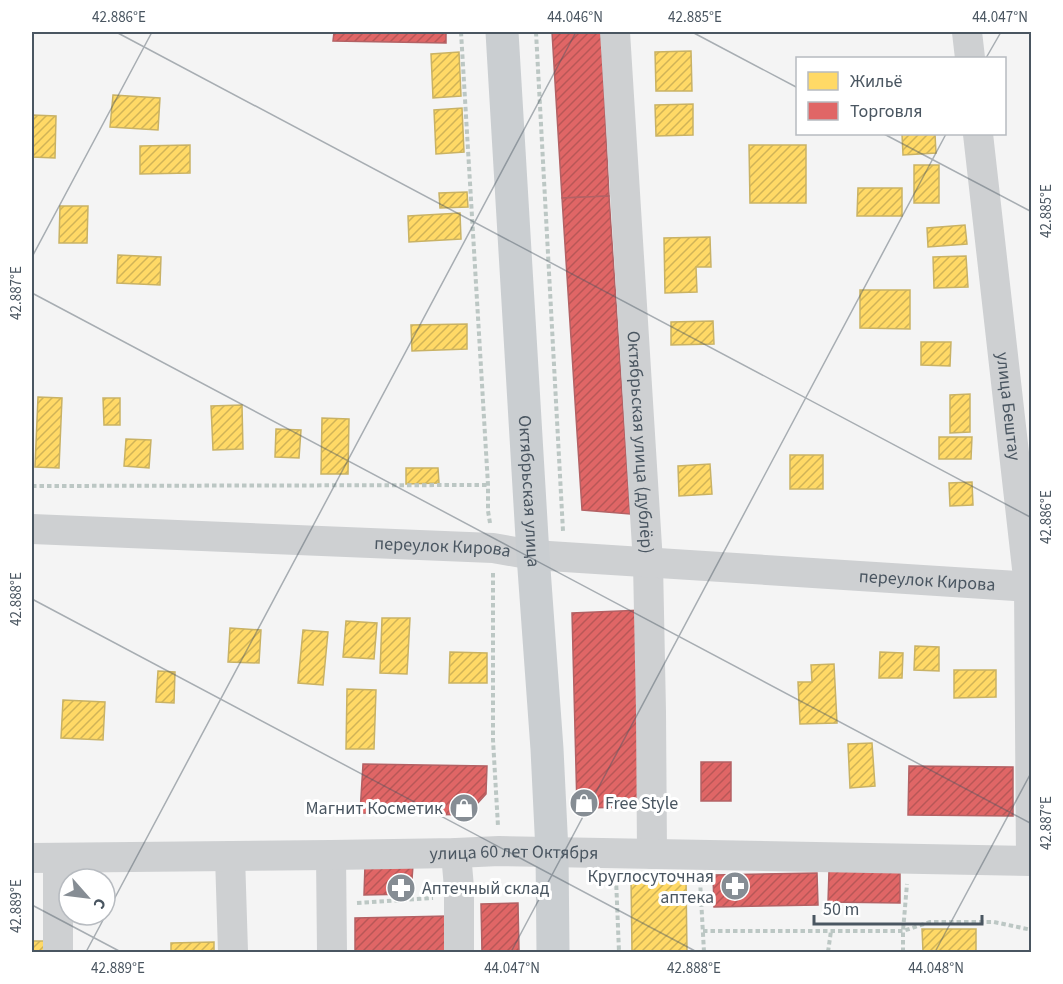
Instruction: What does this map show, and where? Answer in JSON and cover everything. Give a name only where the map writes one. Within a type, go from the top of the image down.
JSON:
[{"type":"main road","name":"Октябрьская улица","points":[[502,32],[549,556],[547,749],[552,852],[553,952]]},
{"type":"street","name":"Октябрьская улица (дублёр)","points":[[615,32],[648,562],[651,854]]},
{"type":"street","points":[[967,32],[970,57]]},
{"type":"street","name":"улица Бештау","points":[[978,135],[1030,586],[1031,861]]},
{"type":"street","name":"переулок Кирова","points":[[32,529],[493,548],[549,556],[1030,586]]},
{"type":"street","name":"улица 60 лет Октября","points":[[45,858],[456,854],[499,851],[1031,861]]},
{"type":"street","points":[[456,854],[459,888],[459,952]]},
{"type":"street","points":[[331,855],[332,952]]},
{"type":"street","points":[[230,856],[232,952]]},
{"type":"street","points":[[45,858],[58,952]]},
{"type":"path","points":[[461,32],[488,511],[493,548],[493,740],[499,851]]},
{"type":"path","points":[[536,32],[549,556]]},
{"type":"path","points":[[32,486],[488,485]]},
{"type":"path","points":[[615,853],[620,952]]},
{"type":"path","points":[[698,855],[704,952]]},
{"type":"path","points":[[331,904],[453,896],[459,888]]},
{"type":"path","points":[[703,931],[903,932],[930,922],[994,922],[1032,930]]},
{"type":"path","points":[[828,952],[831,931]]},
{"type":"path","points":[[903,932],[903,952]]},
{"type":"building: Жильё","points":[[721,32],[721,33],[683,33]]},
{"type":"building: Жильё","points":[[691,51],[692,91],[656,91],[655,52]]},
{"type":"building: Жильё","points":[[459,52],[461,96],[433,98],[431,54]]},
{"type":"building: Жильё","points":[[113,95],[160,98],[158,130],[110,127]]},
{"type":"building: Жильё","points":[[693,104],[693,135],[656,136],[655,105]]},
{"type":"building: Жильё","points":[[462,108],[464,152],[436,154],[434,110]]},
{"type":"building: Жильё","points":[[32,115],[56,116],[55,158],[32,157]]},
{"type":"building: Жильё","points":[[902,135],[935,135],[936,153],[903,155]]},
{"type":"building: Жильё","points":[[190,145],[190,173],[140,174],[140,146]]},
{"type":"building: Жильё","points":[[749,145],[806,145],[806,203],[750,203]]},
{"type":"building: Жильё","points":[[914,165],[939,165],[939,203],[914,203]]},
{"type":"building: Жильё","points":[[858,188],[902,188],[902,216],[857,216]]},
{"type":"building: Жильё","points":[[467,192],[468,207],[440,208],[439,193]]},
{"type":"building: Жильё","points":[[60,206],[88,206],[87,243],[59,243]]},
{"type":"building: Жильё","points":[[460,213],[461,239],[409,242],[408,216]]},
{"type":"building: Жильё","points":[[965,225],[967,244],[928,247],[927,228]]},
{"type":"building: Жильё","points":[[710,237],[711,267],[696,267],[697,292],[665,293],[664,238]]},
{"type":"building: Жильё","points":[[118,255],[161,257],[160,285],[117,283]]},
{"type":"building: Жильё","points":[[966,256],[968,287],[934,288],[933,257]]},
{"type":"building: Жильё","points":[[860,290],[910,290],[910,329],[860,328]]},
{"type":"building: Жильё","points":[[713,321],[714,344],[671,345],[671,322]]},
{"type":"building: Жильё","points":[[467,324],[467,349],[412,351],[411,325]]},
{"type":"building: Жильё","points":[[921,342],[951,342],[950,366],[921,365]]},
{"type":"building: Жильё","points":[[970,394],[970,432],[950,433],[950,395]]},
{"type":"building: Жильё","points":[[38,397],[62,398],[59,468],[35,467]]},
{"type":"building: Жильё","points":[[103,398],[120,398],[120,425],[104,425]]},
{"type":"building: Жильё","points":[[242,405],[243,449],[213,450],[211,406]]},
{"type":"building: Жильё","points":[[322,418],[349,419],[348,474],[321,474]]},
{"type":"building: Жильё","points":[[276,429],[301,430],[299,458],[275,457]]},
{"type":"building: Жильё","points":[[939,437],[972,437],[971,459],[939,459]]},
{"type":"building: Жильё","points":[[126,439],[151,440],[149,468],[124,466]]},
{"type":"building: Жильё","points":[[790,455],[823,455],[823,489],[790,489]]},
{"type":"building: Жильё","points":[[710,464],[712,494],[679,496],[678,466]]},
{"type":"building: Жильё","points":[[406,468],[438,468],[439,483],[406,484]]},
{"type":"building: Жильё","points":[[972,482],[973,505],[950,506],[949,483]]},
{"type":"building: Жильё","points":[[382,618],[410,618],[407,674],[380,673]]},
{"type":"building: Жильё","points":[[346,621],[377,623],[374,659],[343,657]]},
{"type":"building: Жильё","points":[[230,628],[261,630],[259,663],[228,662]]},
{"type":"building: Жильё","points":[[303,630],[328,632],[323,685],[298,683]]},
{"type":"building: Жильё","points":[[915,646],[939,647],[939,671],[914,670]]},
{"type":"building: Жильё","points":[[450,652],[487,653],[487,683],[449,683]]},
{"type":"building: Жильё","points":[[880,652],[903,653],[902,678],[879,678]]},
{"type":"building: Жильё","points":[[834,664],[837,723],[800,724],[798,682],[812,682],[811,665]]},
{"type":"building: Жильё","points":[[954,670],[996,670],[996,697],[954,698]]},
{"type":"building: Жильё","points":[[158,671],[175,672],[174,703],[156,702]]},
{"type":"building: Жильё","points":[[347,689],[376,690],[374,749],[346,749]]},
{"type":"building: Жильё","points":[[63,700],[105,702],[103,740],[61,738]]},
{"type":"building: Жильё","points":[[872,743],[875,786],[850,788],[848,744]]},
{"type":"building: Жильё","points":[[686,877],[687,952],[632,952],[631,878]]},
{"type":"building: Жильё","points":[[922,929],[976,929],[976,952],[923,952]]},
{"type":"building: Жильё","points":[[32,941],[46,941],[46,952],[32,952]]},
{"type":"building: Жильё","points":[[214,942],[214,952],[171,952],[171,943]]},
{"type":"building: Торговля","points":[[334,32],[446,32],[446,43],[333,41]]},
{"type":"building: Торговля","points":[[552,32],[601,32],[609,196],[562,198]]},
{"type":"building: Торговля","points":[[609,196],[630,514],[582,510],[562,198]]},
{"type":"building: Торговля","points":[[643,610],[643,807],[577,808],[572,613]]},
{"type":"building: Торговля","points":[[701,762],[731,762],[731,801],[701,801]]},
{"type":"building: Торговля","points":[[363,764],[487,766],[486,794],[467,815],[360,813]]},
{"type":"building: Торговля","points":[[909,766],[1013,767],[1013,816],[908,815]]},
{"type":"building: Торговля","points":[[365,865],[413,865],[411,894],[364,895]]},
{"type":"building: Торговля","points":[[829,871],[900,872],[900,903],[828,902]]},
{"type":"building: Торговля","points":[[817,873],[818,905],[714,907],[713,875]]},
{"type":"building: Торговля","points":[[518,903],[519,952],[482,952],[481,904]]},
{"type":"building: Торговля","points":[[448,916],[449,952],[355,952],[355,918]]},
{"type":"place","name":"Free Style","points":[[584,803]]},
{"type":"place","name":"Магнит Косметик","points":[[464,808]]},
{"type":"place","name":"Круглосуточная аптека","points":[[735,886]]},
{"type":"place","name":"Аптечный склад","points":[[401,888]]}]
